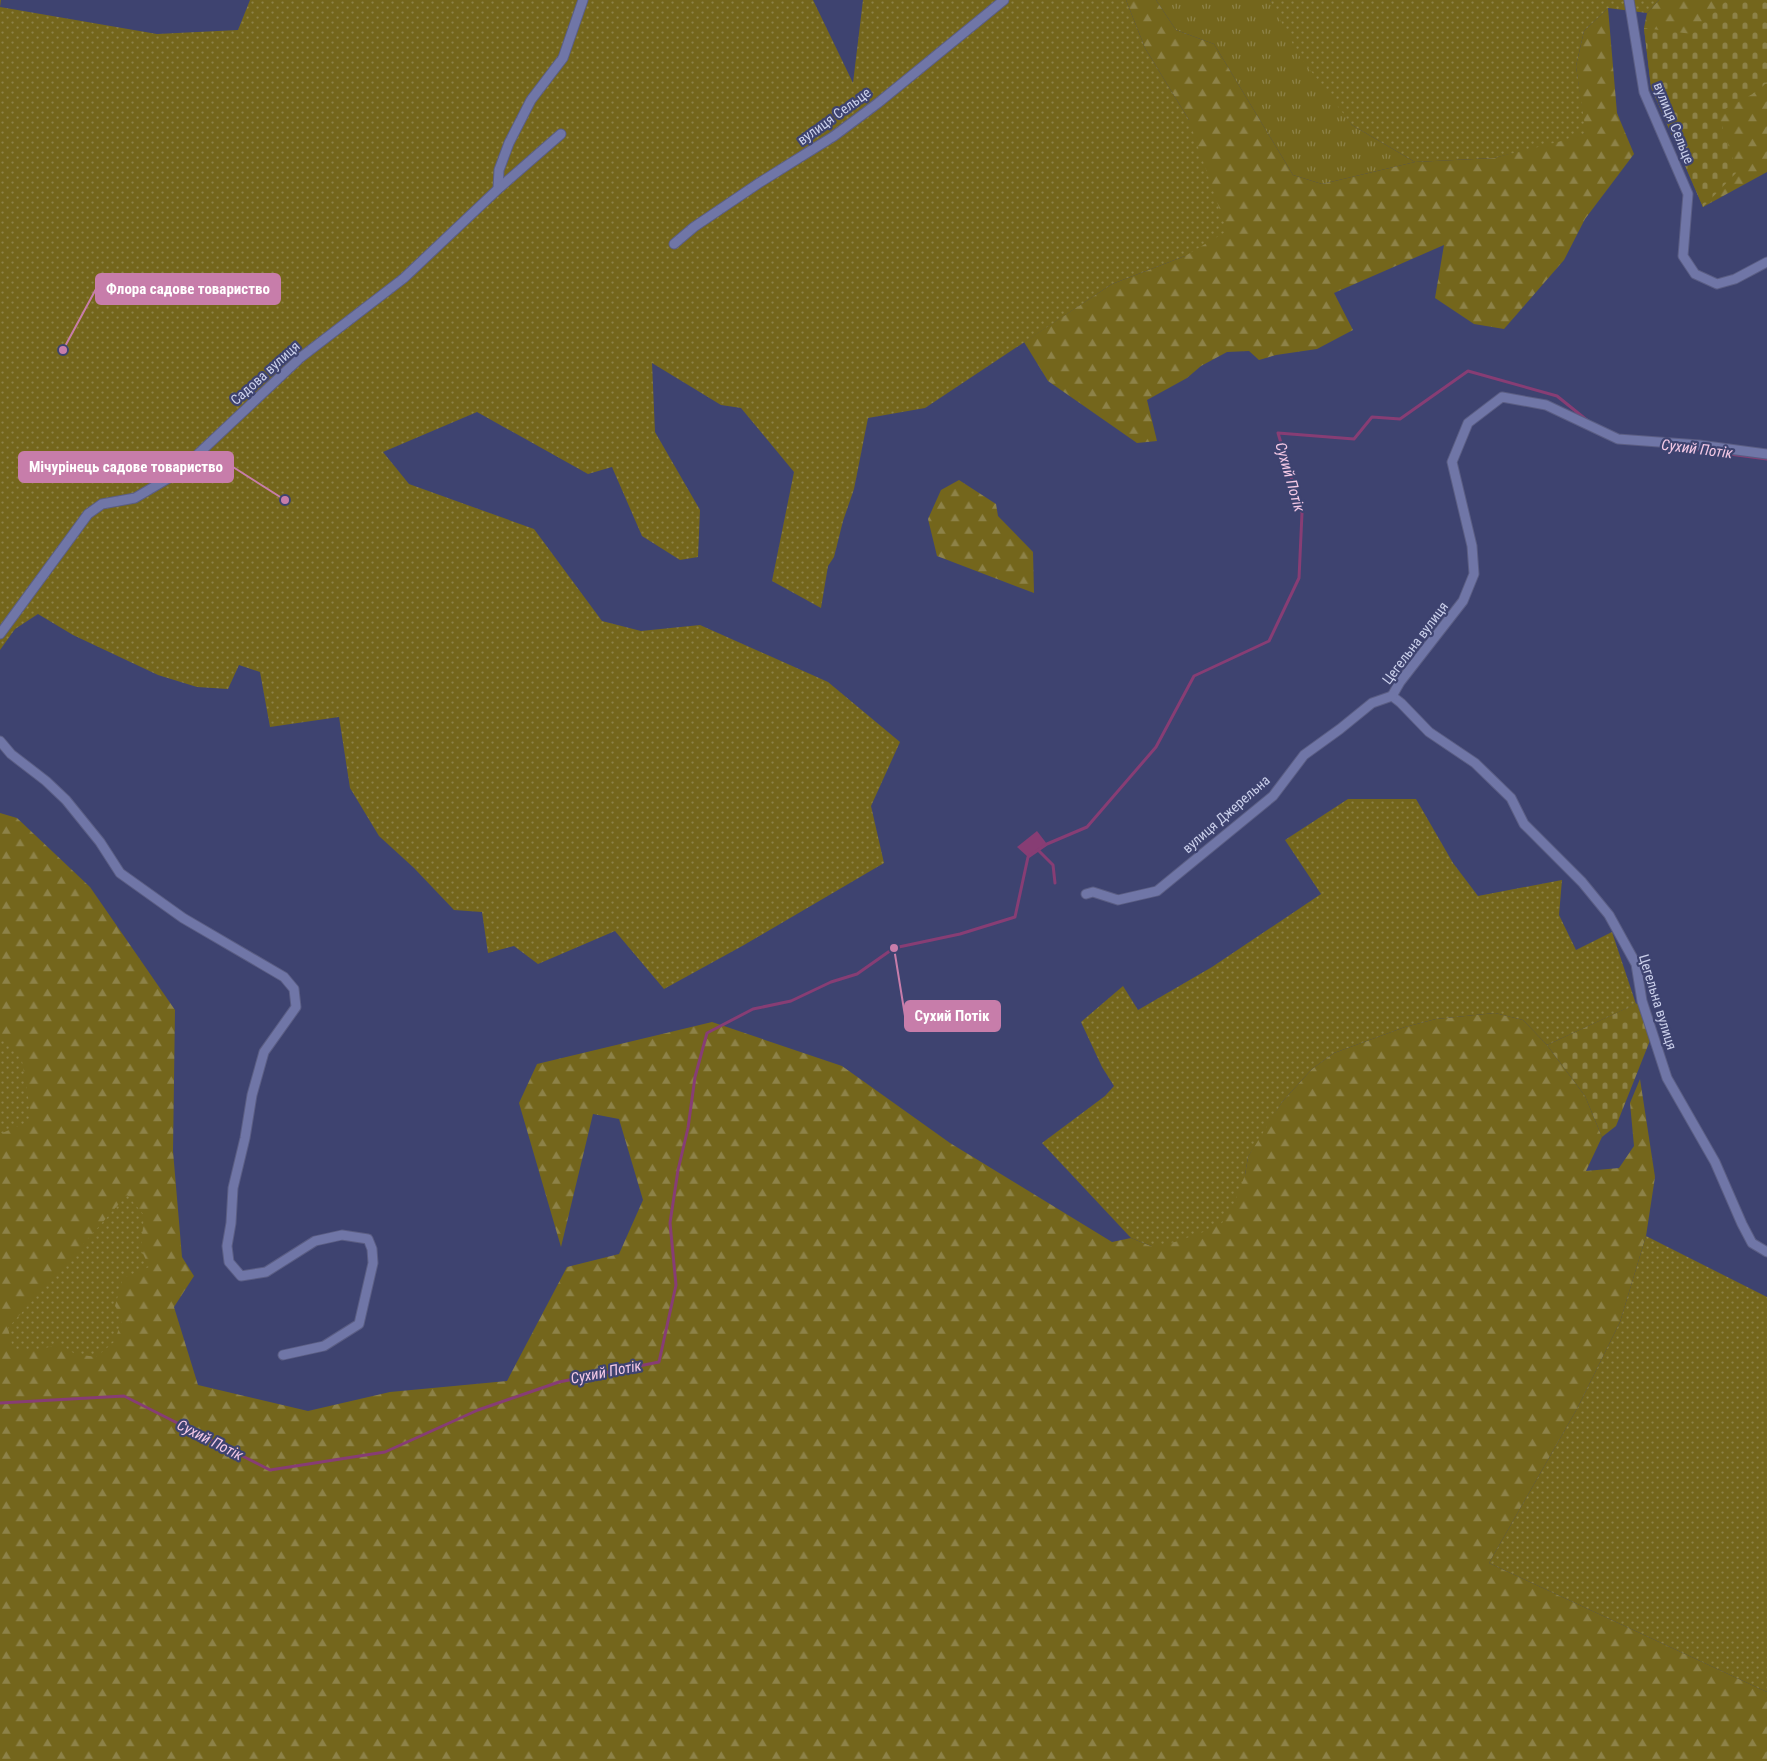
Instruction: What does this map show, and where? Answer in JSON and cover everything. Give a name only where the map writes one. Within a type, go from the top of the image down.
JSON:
[{"type":"street","points":[[498,189],[499,170],[509,143],[531,100],[564,58],[583,0]]},
{"type":"street","name":"вулиця Сельце","points":[[674,244],[694,227],[758,183],[834,136],[878,103],[1004,0]]},
{"type":"street","name":"вулиця Сельце","points":[[1630,0],[1644,92],[1688,194],[1683,256],[1695,274],[1717,284],[1735,279],[1767,262]]},
{"type":"street","name":"Садова вулиця","points":[[0,634],[88,514],[102,504],[135,498],[179,472],[300,358],[404,278],[498,189],[561,134]]},
{"type":"street","name":"Цегельна вулиця","points":[[1767,454],[1618,439],[1546,405],[1502,397],[1468,423],[1452,462],[1472,546],[1474,574],[1464,601],[1400,682],[1392,696],[1429,732],[1475,763],[1511,798],[1524,824],[1582,882],[1609,915],[1636,964],[1642,1001],[1667,1078],[1715,1162],[1752,1244],[1767,1252]]},
{"type":"street","name":"вулиця Джерельна","points":[[1086,894],[1093,892],[1118,900],[1157,891],[1273,796],[1304,755],[1372,703],[1392,696]]},
{"type":"street","points":[[0,741],[11,754],[46,781],[66,800],[100,842],[120,873],[183,918],[284,977],[294,989],[296,1007],[264,1052],[252,1094],[234,1188],[227,1246],[229,1262],[241,1276],[266,1272],[315,1241],[342,1234],[368,1240],[372,1249],[373,1263],[359,1324],[324,1346],[283,1355]]},
{"type":"green space","points":[[250,0],[813,0],[853,83],[863,0],[1126,0],[1145,48],[1189,120],[1227,231],[1185,256],[1112,284],[925,408],[868,418],[854,489],[843,521],[834,557],[828,566],[821,608],[772,581],[794,472],[741,408],[721,405],[652,363],[655,432],[700,510],[698,557],[680,560],[642,536],[612,467],[588,474],[477,412],[383,452],[409,484],[534,529],[602,621],[641,631],[700,625],[828,682],[900,742],[871,806],[884,863],[744,945],[664,989],[615,931],[538,964],[514,946],[488,953],[482,912],[454,910],[414,868],[379,836],[350,788],[339,717],[270,727],[260,672],[239,665],[228,689],[197,687],[158,675],[73,635],[38,614],[15,629],[0,650],[0,7],[157,34],[238,30]]},
{"type":"green space","points":[[1126,0],[1156,0],[1176,30],[1214,44],[1293,175],[1322,184],[1415,162],[1494,158],[1585,133],[1576,66],[1584,31],[1608,8],[1617,113],[1634,154],[1585,219],[1564,260],[1504,329],[1474,324],[1435,298],[1444,245],[1334,293],[1353,330],[1317,349],[1276,355],[1259,360],[1249,351],[1227,352],[1201,366],[1187,378],[1147,400],[1157,441],[1137,443],[1048,381],[1024,342],[1112,284],[1185,256],[1189,120],[1145,48]]},
{"type":"green space","points":[[1156,0],[1270,0],[1352,125],[1415,162],[1322,184],[1293,175],[1214,44],[1176,30]]},
{"type":"green space","points":[[1270,0],[1659,0],[1647,13],[1608,8],[1584,31],[1576,66],[1586,133],[1494,158],[1415,162],[1352,125],[1298,54]]},
{"type":"green space","points":[[1659,0],[1767,0],[1767,172],[1703,207],[1651,87],[1644,28],[1647,13]]},
{"type":"green space","points":[[1727,0],[1767,0],[1767,82],[1758,91],[1718,113],[1737,172],[1703,207],[1651,87],[1644,28],[1692,34]]},
{"type":"green space","points":[[959,480],[996,504],[998,516],[1033,552],[1034,593],[937,556],[928,519],[941,490]]},
{"type":"green space","points":[[1348,799],[1416,799],[1453,863],[1478,896],[1562,880],[1559,915],[1576,950],[1612,932],[1636,1004],[1547,1045],[1523,1020],[1495,1013],[1436,1019],[1405,1027],[1334,1053],[1312,1069],[1282,1102],[1248,1157],[1245,1175],[1234,1204],[1222,1223],[1175,1242],[1151,1246],[1131,1238],[1042,1143],[1105,1096],[1114,1086],[1102,1067],[1081,1022],[1123,986],[1138,1010],[1212,967],[1321,894],[1285,840]]},
{"type":"green space","points":[[0,813],[17,818],[90,887],[175,1010],[173,1151],[182,1257],[194,1276],[174,1307],[198,1385],[308,1411],[390,1392],[507,1381],[567,1267],[619,1254],[643,1200],[619,1119],[593,1114],[561,1247],[519,1103],[537,1064],[712,1022],[842,1066],[950,1143],[1112,1242],[1131,1238],[1151,1246],[1245,1175],[1248,1157],[1261,1134],[1282,1102],[1312,1069],[1334,1053],[1405,1027],[1436,1019],[1495,1013],[1523,1020],[1547,1045],[1585,1096],[1602,1137],[1586,1171],[1619,1168],[1634,1146],[1630,1103],[1640,1079],[1655,1177],[1646,1236],[1620,1322],[1578,1407],[1489,1563],[1767,1692],[1767,1761],[0,1761]]},
{"type":"green space","points":[[1642,1001],[1653,1033],[1616,1126],[1602,1137],[1585,1096],[1547,1045]]},
{"type":"green space","points":[[0,1033],[21,1055],[32,1120],[0,1134]]},
{"type":"green space","points":[[127,1195],[144,1215],[141,1249],[149,1267],[123,1278],[115,1306],[123,1318],[114,1342],[96,1357],[75,1354],[60,1344],[38,1350],[13,1349],[8,1328]]},
{"type":"green space","points":[[1646,1236],[1767,1297],[1767,1692],[1489,1563],[1578,1407],[1620,1322]]},
{"type":"shaded area","points":[[1037,831],[1047,844],[1028,857],[1017,847]]},
{"type":"waterway","name":"Сухий Потік","points":[[0,1403],[124,1396],[270,1470],[385,1452],[478,1410],[559,1382],[659,1362],[676,1285],[670,1223],[678,1170],[688,1128],[695,1077],[707,1033],[753,1009],[791,1001],[831,982],[857,974],[894,948],[960,934],[1015,917],[1028,857],[1047,844],[1087,827],[1156,747],[1194,676],[1269,641],[1299,578],[1302,513],[1278,433],[1354,439],[1372,417],[1400,419],[1468,371],[1557,396],[1588,421]]},
{"type":"waterway","name":"Сухий Потік","points":[[1692,449],[1767,459]]},
{"type":"waterway","points":[[1038,850],[1053,865],[1055,883]]},
{"type":"place","name":"Флора садове товариство","points":[[63,350]]},
{"type":"place","name":"Мічурінець садове товариство","points":[[285,500]]},
{"type":"place","name":"Сухий Потік","points":[[894,948]]}]
